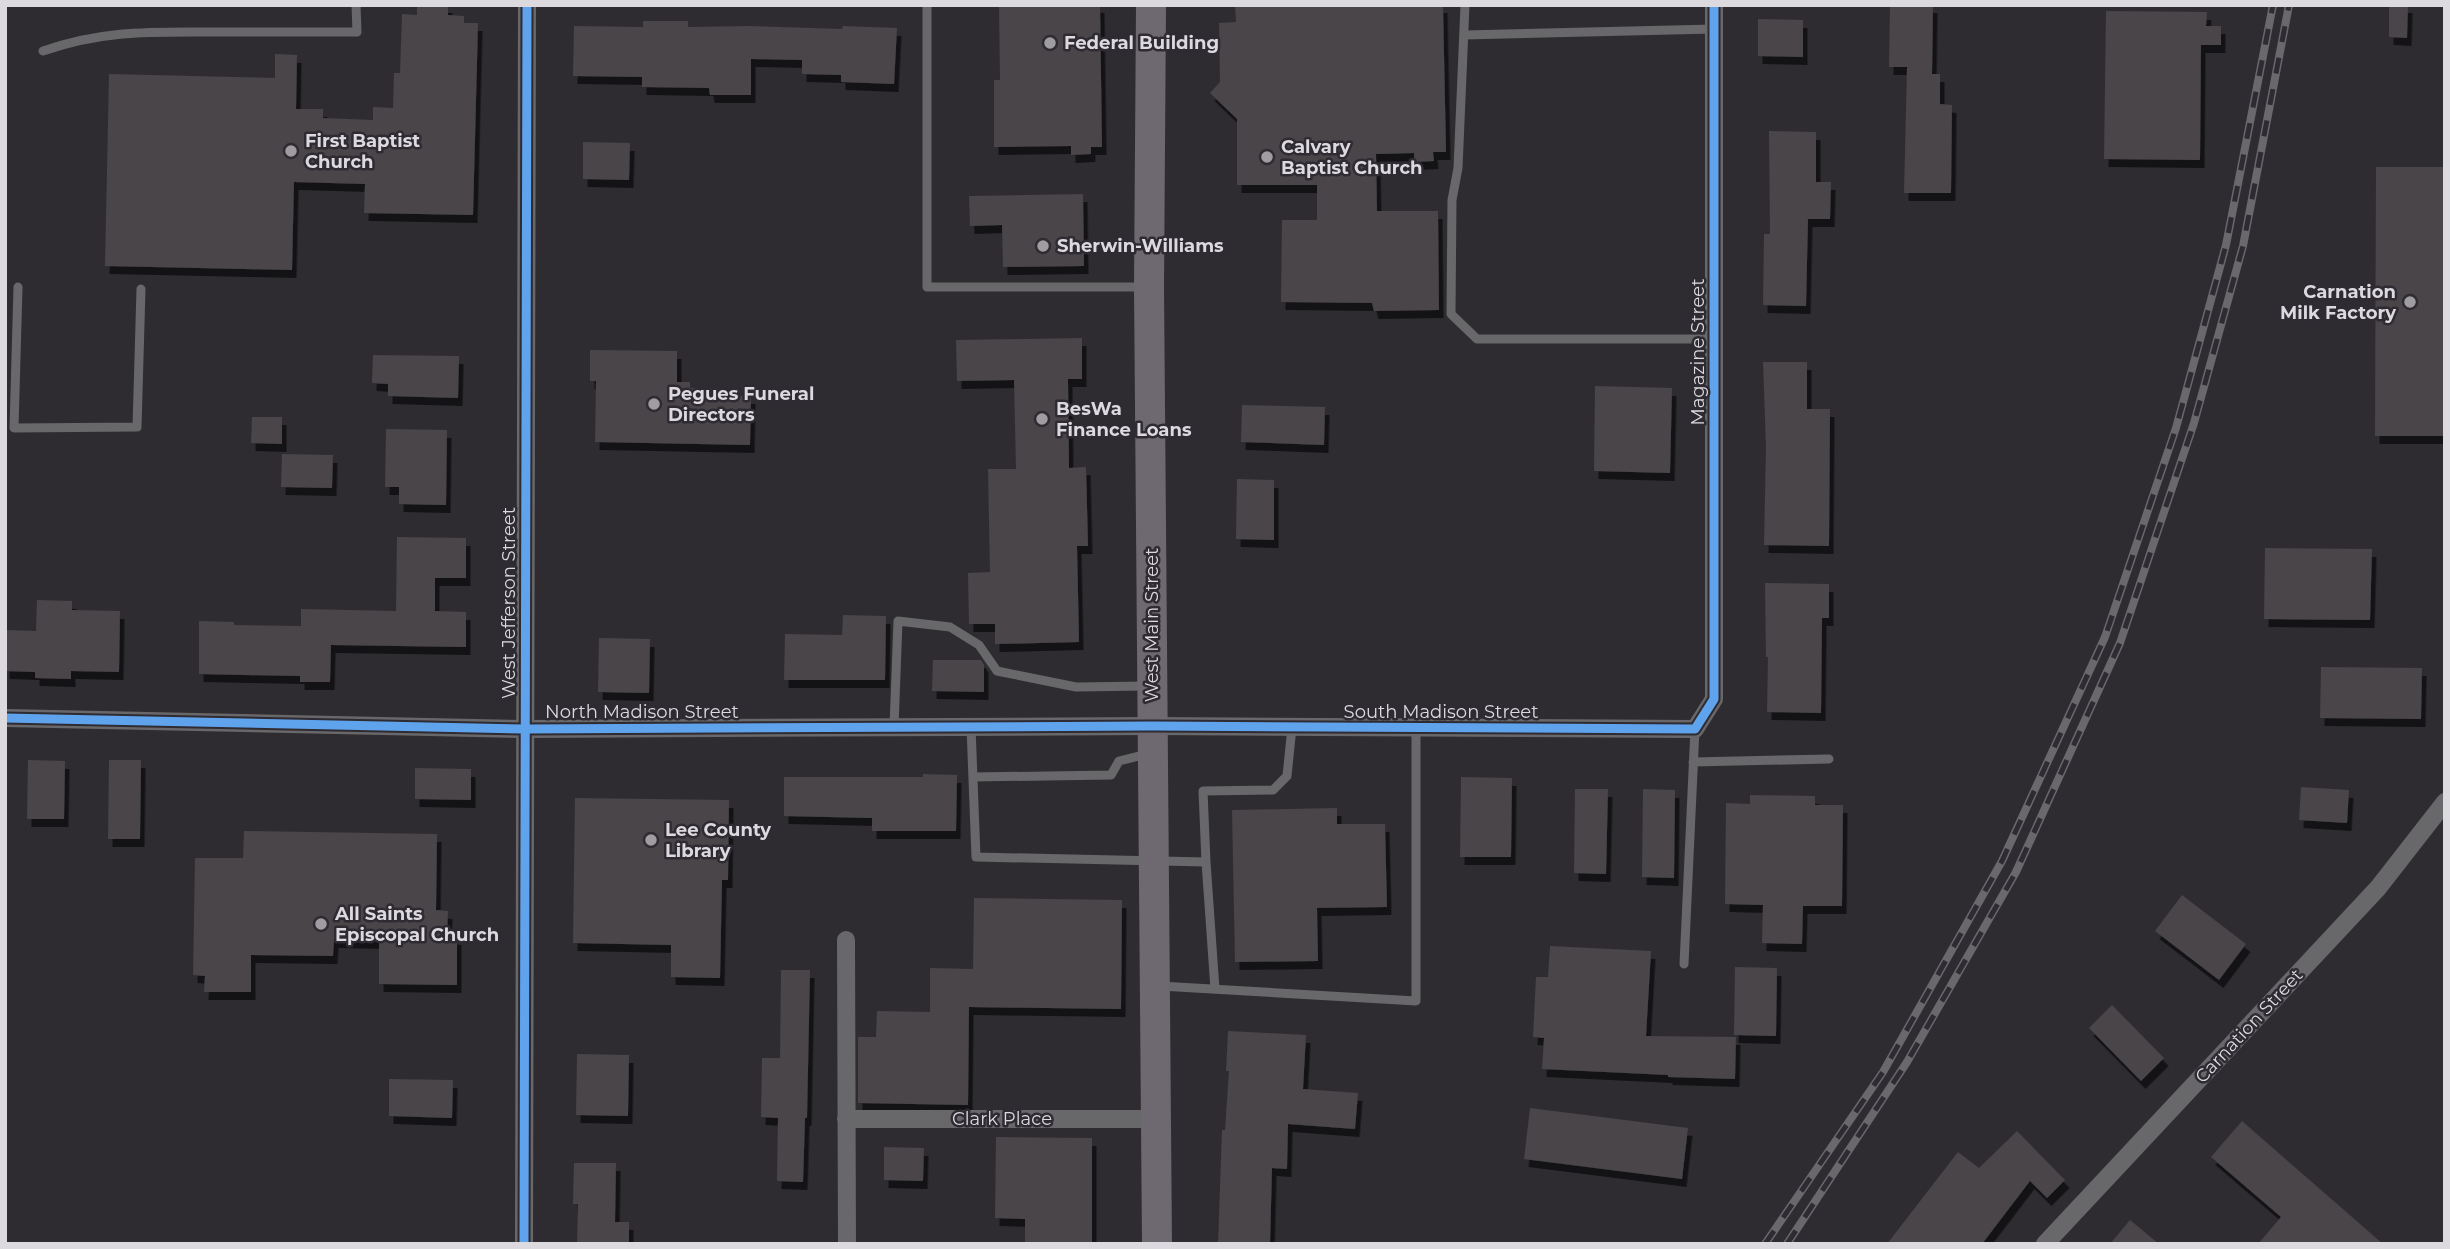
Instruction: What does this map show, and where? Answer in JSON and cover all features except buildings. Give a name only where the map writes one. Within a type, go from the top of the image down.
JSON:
[{"type":"main road","name":"West Main Street","points":[[1151,5],[1149,287],[1157,1244]]},
{"type":"street","name":"West Jefferson Street","points":[[524,1244],[527,5]]},
{"type":"street","name":"Magazine Street","points":[[1695,729],[1714,699],[1714,5]]},
{"type":"street","name":"North Madison Street","points":[[5,718],[524,729],[971,727],[1152,739]]},
{"type":"street","name":"South Madison Street","points":[[1152,739],[1292,727],[1695,729]]},
{"type":"street","name":"Carnation Street","points":[[2045,1244],[2378,888],[2445,802]]},
{"type":"street","points":[[846,940],[847,1244]]},
{"type":"street","name":"Clark Place","points":[[846,1119],[1157,1119]]},
{"type":"lane","points":[[43,51],[69,41],[115,34],[357,32],[356,5]]},
{"type":"lane","points":[[927,5],[927,288],[1149,287]]},
{"type":"lane","points":[[1465,5],[1458,168],[1452,200],[1451,313],[1477,340],[1714,340]]},
{"type":"lane","points":[[1464,35],[1714,29]]},
{"type":"lane","points":[[18,287],[14,428],[137,427],[141,289]]},
{"type":"lane","points":[[894,727],[898,621],[950,627],[979,645],[997,671],[1076,687],[1152,686]]},
{"type":"lane","points":[[971,727],[976,857],[1206,862]]},
{"type":"lane","points":[[1215,989],[1203,791],[1273,790],[1287,776],[1292,727]]},
{"type":"lane","points":[[1156,985],[1416,1001],[1416,727]]},
{"type":"lane","points":[[1684,964],[1695,729]]},
{"type":"lane","points":[[973,778],[1111,775],[1119,761],[1152,739]]},
{"type":"lane","points":[[1693,762],[1829,759]]},
{"type":"railway","points":[[1765,1244],[1883,1072],[2002,861],[2105,637],[2176,428],[2226,245],[2273,5]]},
{"type":"railway","points":[[1787,1244],[1907,1062],[2016,872],[2120,643],[2194,423],[2243,246],[2289,5]]},
{"type":"cycle path","points":[[524,1244],[527,5]]},
{"type":"cycle path","points":[[5,718],[524,729],[1152,726],[1695,729],[1714,699],[1714,5]]},
{"type":"place","name":"Federal Building","points":[[1050,43]]},
{"type":"place","name":"First Baptist Church","points":[[291,151]]},
{"type":"place","name":"Calvary Baptist Church","points":[[1267,157]]},
{"type":"place","name":"Sherwin-Williams","points":[[1043,246]]},
{"type":"place","name":"Carnation Milk Factory","points":[[2410,302]]},
{"type":"place","name":"Pegues Funeral Directors","points":[[654,404]]},
{"type":"place","name":"BesWa Finance Loans","points":[[1042,419]]},
{"type":"place","name":"Lee County Library","points":[[651,840]]},
{"type":"place","name":"All Saints Episcopal Church","points":[[321,924]]}]
